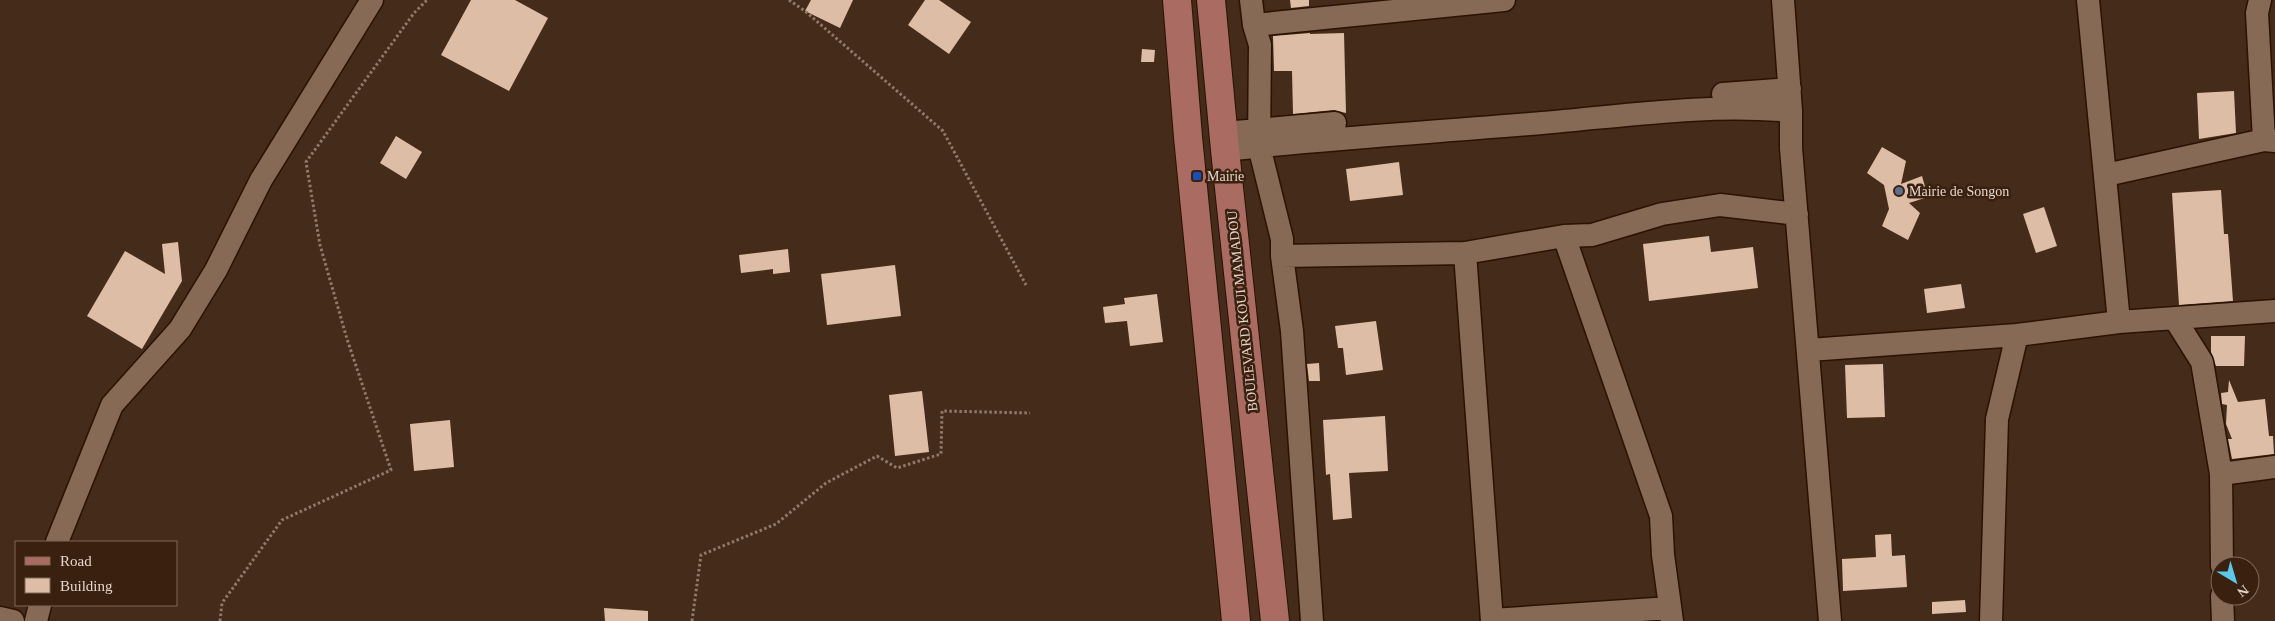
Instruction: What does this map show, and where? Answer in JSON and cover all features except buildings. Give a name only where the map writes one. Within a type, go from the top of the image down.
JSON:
[{"type":"main road","name":"BOULEVARD KOUI MAMADOU","points":[[1212,0],[1224,141],[1275,621]]},
{"type":"main road","points":[[1173,2],[1236,621]]},
{"type":"street","points":[[57,541],[112,405],[180,329],[216,270],[261,180],[372,0]]},
{"type":"street","points":[[1251,0],[1254,25],[1260,45],[1259,138],[1282,239],[1282,256],[1292,331],[1312,621]]},
{"type":"street","points":[[1254,25],[1431,4],[1504,0]]},
{"type":"street","points":[[1783,0],[1790,100],[1791,148],[1830,621]]},
{"type":"street","points":[[2088,0],[2119,322]]},
{"type":"street","points":[[2106,175],[2270,141],[2257,14],[2260,0]]},
{"type":"street","points":[[1224,141],[1712,108],[1754,107],[1790,100]]},
{"type":"street","points":[[1282,256],[1465,252],[1564,236],[1592,235],[1662,214],[1720,205],[1797,214]]},
{"type":"street","points":[[1465,252],[1492,620],[1671,615],[1663,556],[1661,516],[1564,236]]},
{"type":"street","points":[[1809,350],[2017,335],[2119,322],[2275,311]]},
{"type":"street","points":[[2175,319],[2202,362],[2220,474],[2222,556]]},
{"type":"street","points":[[1991,621],[1998,419],[2017,335]]},
{"type":"street","points":[[2220,474],[2275,467]]},
{"type":"street","points":[[36,621],[40,606]]},
{"type":"street","points":[[2222,606],[2223,621]]},
{"type":"street","points":[[0,618],[13,621]]},
{"type":"path","points":[[220,621],[222,603],[282,520],[391,470],[347,339],[320,245],[306,162],[414,13],[427,0]]},
{"type":"path","points":[[789,0],[805,11],[943,131],[1026,285]]},
{"type":"path","points":[[692,621],[701,556],[776,524],[826,483],[877,456],[897,468],[941,454],[942,411],[1030,413]]},
{"type":"place","name":"Mairie","points":[[1197,176]]},
{"type":"place","name":"Mairie de Songon","points":[[1899,191]]}]
